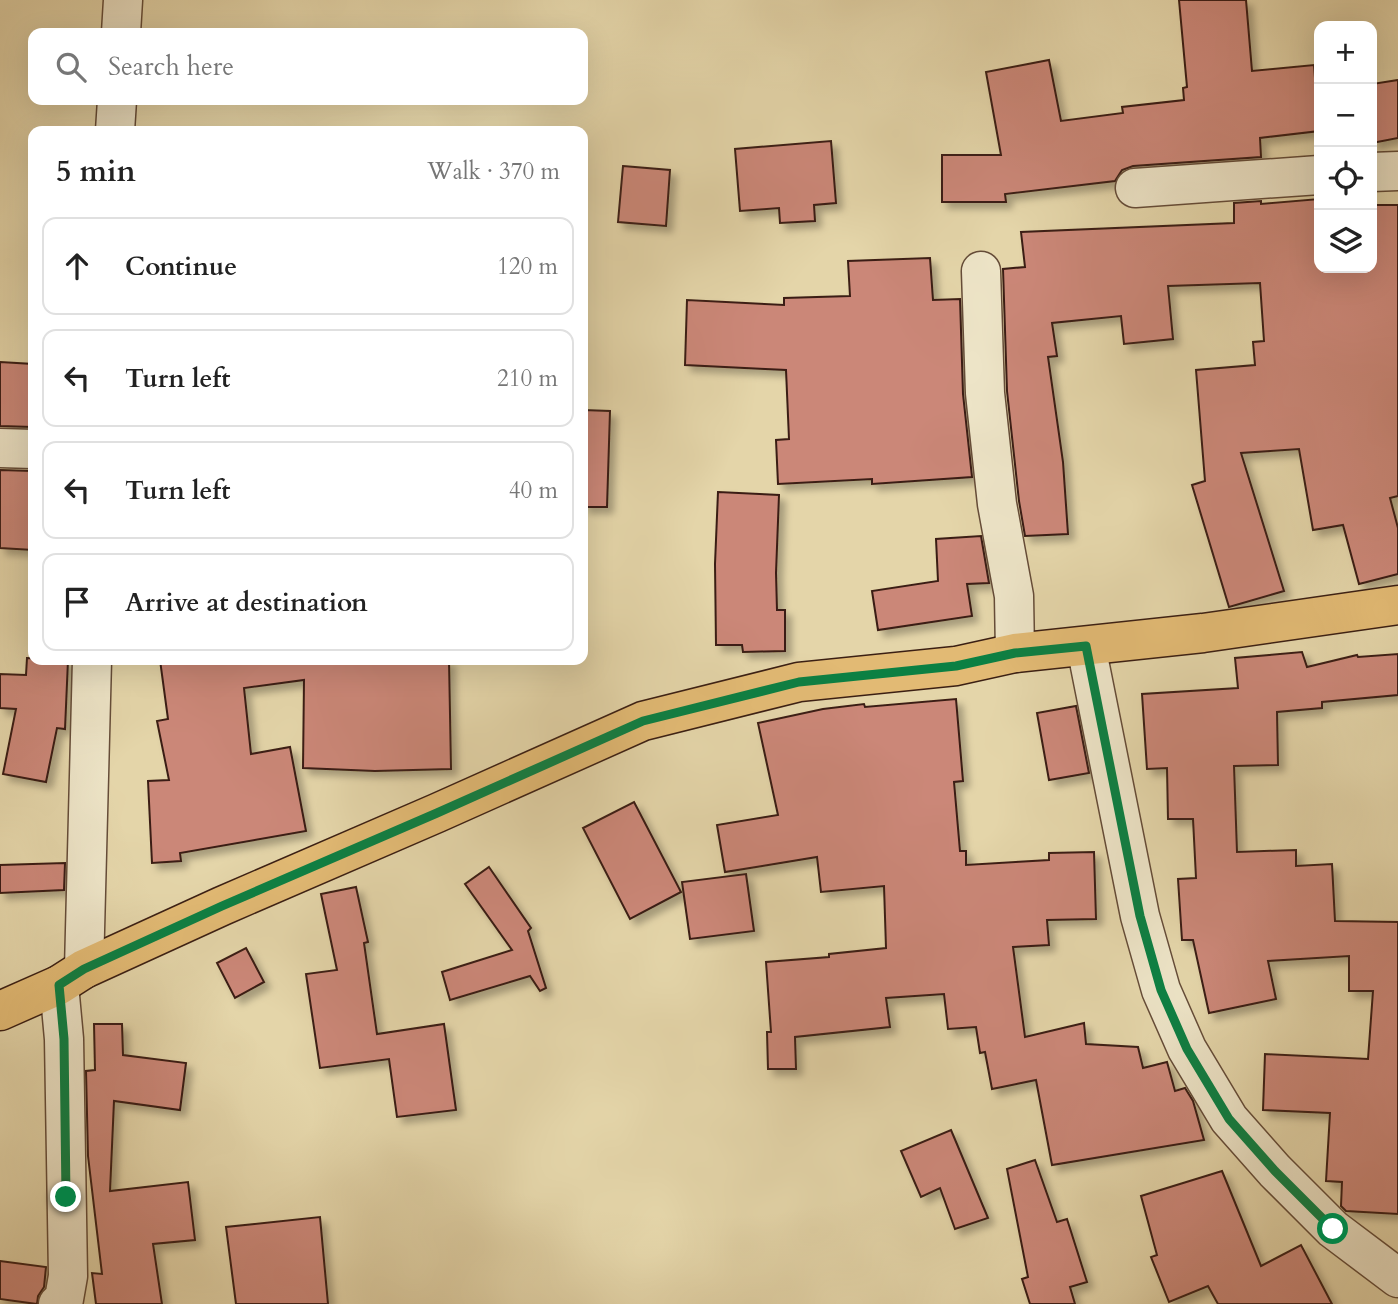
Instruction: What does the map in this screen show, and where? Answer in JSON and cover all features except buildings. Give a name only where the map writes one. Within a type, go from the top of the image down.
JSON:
[{"type":"main road","points":[[0,1011],[222,906],[643,721],[799,682],[956,666],[1015,653],[1398,605]]},
{"type":"street","points":[[121,28],[123,0]]},
{"type":"street","points":[[115,126],[117,105]]},
{"type":"street","points":[[1377,172],[1398,171]]},
{"type":"street","points":[[1135,188],[1314,175]]},
{"type":"street","points":[[981,271],[985,393],[998,504],[1014,596],[1015,653]]},
{"type":"street","points":[[0,447],[28,449]]},
{"type":"street","points":[[1086,646],[1140,916],[1161,990],[1187,1049],[1229,1119],[1275,1171],[1333,1229],[1397,1274]]},
{"type":"street","points":[[58,1304],[64,1299],[68,1276],[64,1039],[71,977],[92,665]]},
{"type":"route","points":[[66,1197],[64,1039],[59,985],[84,969],[643,721],[799,682],[956,666],[1015,653],[1086,646],[1140,916],[1161,990],[1187,1049],[1229,1119],[1275,1171],[1333,1229]]}]
